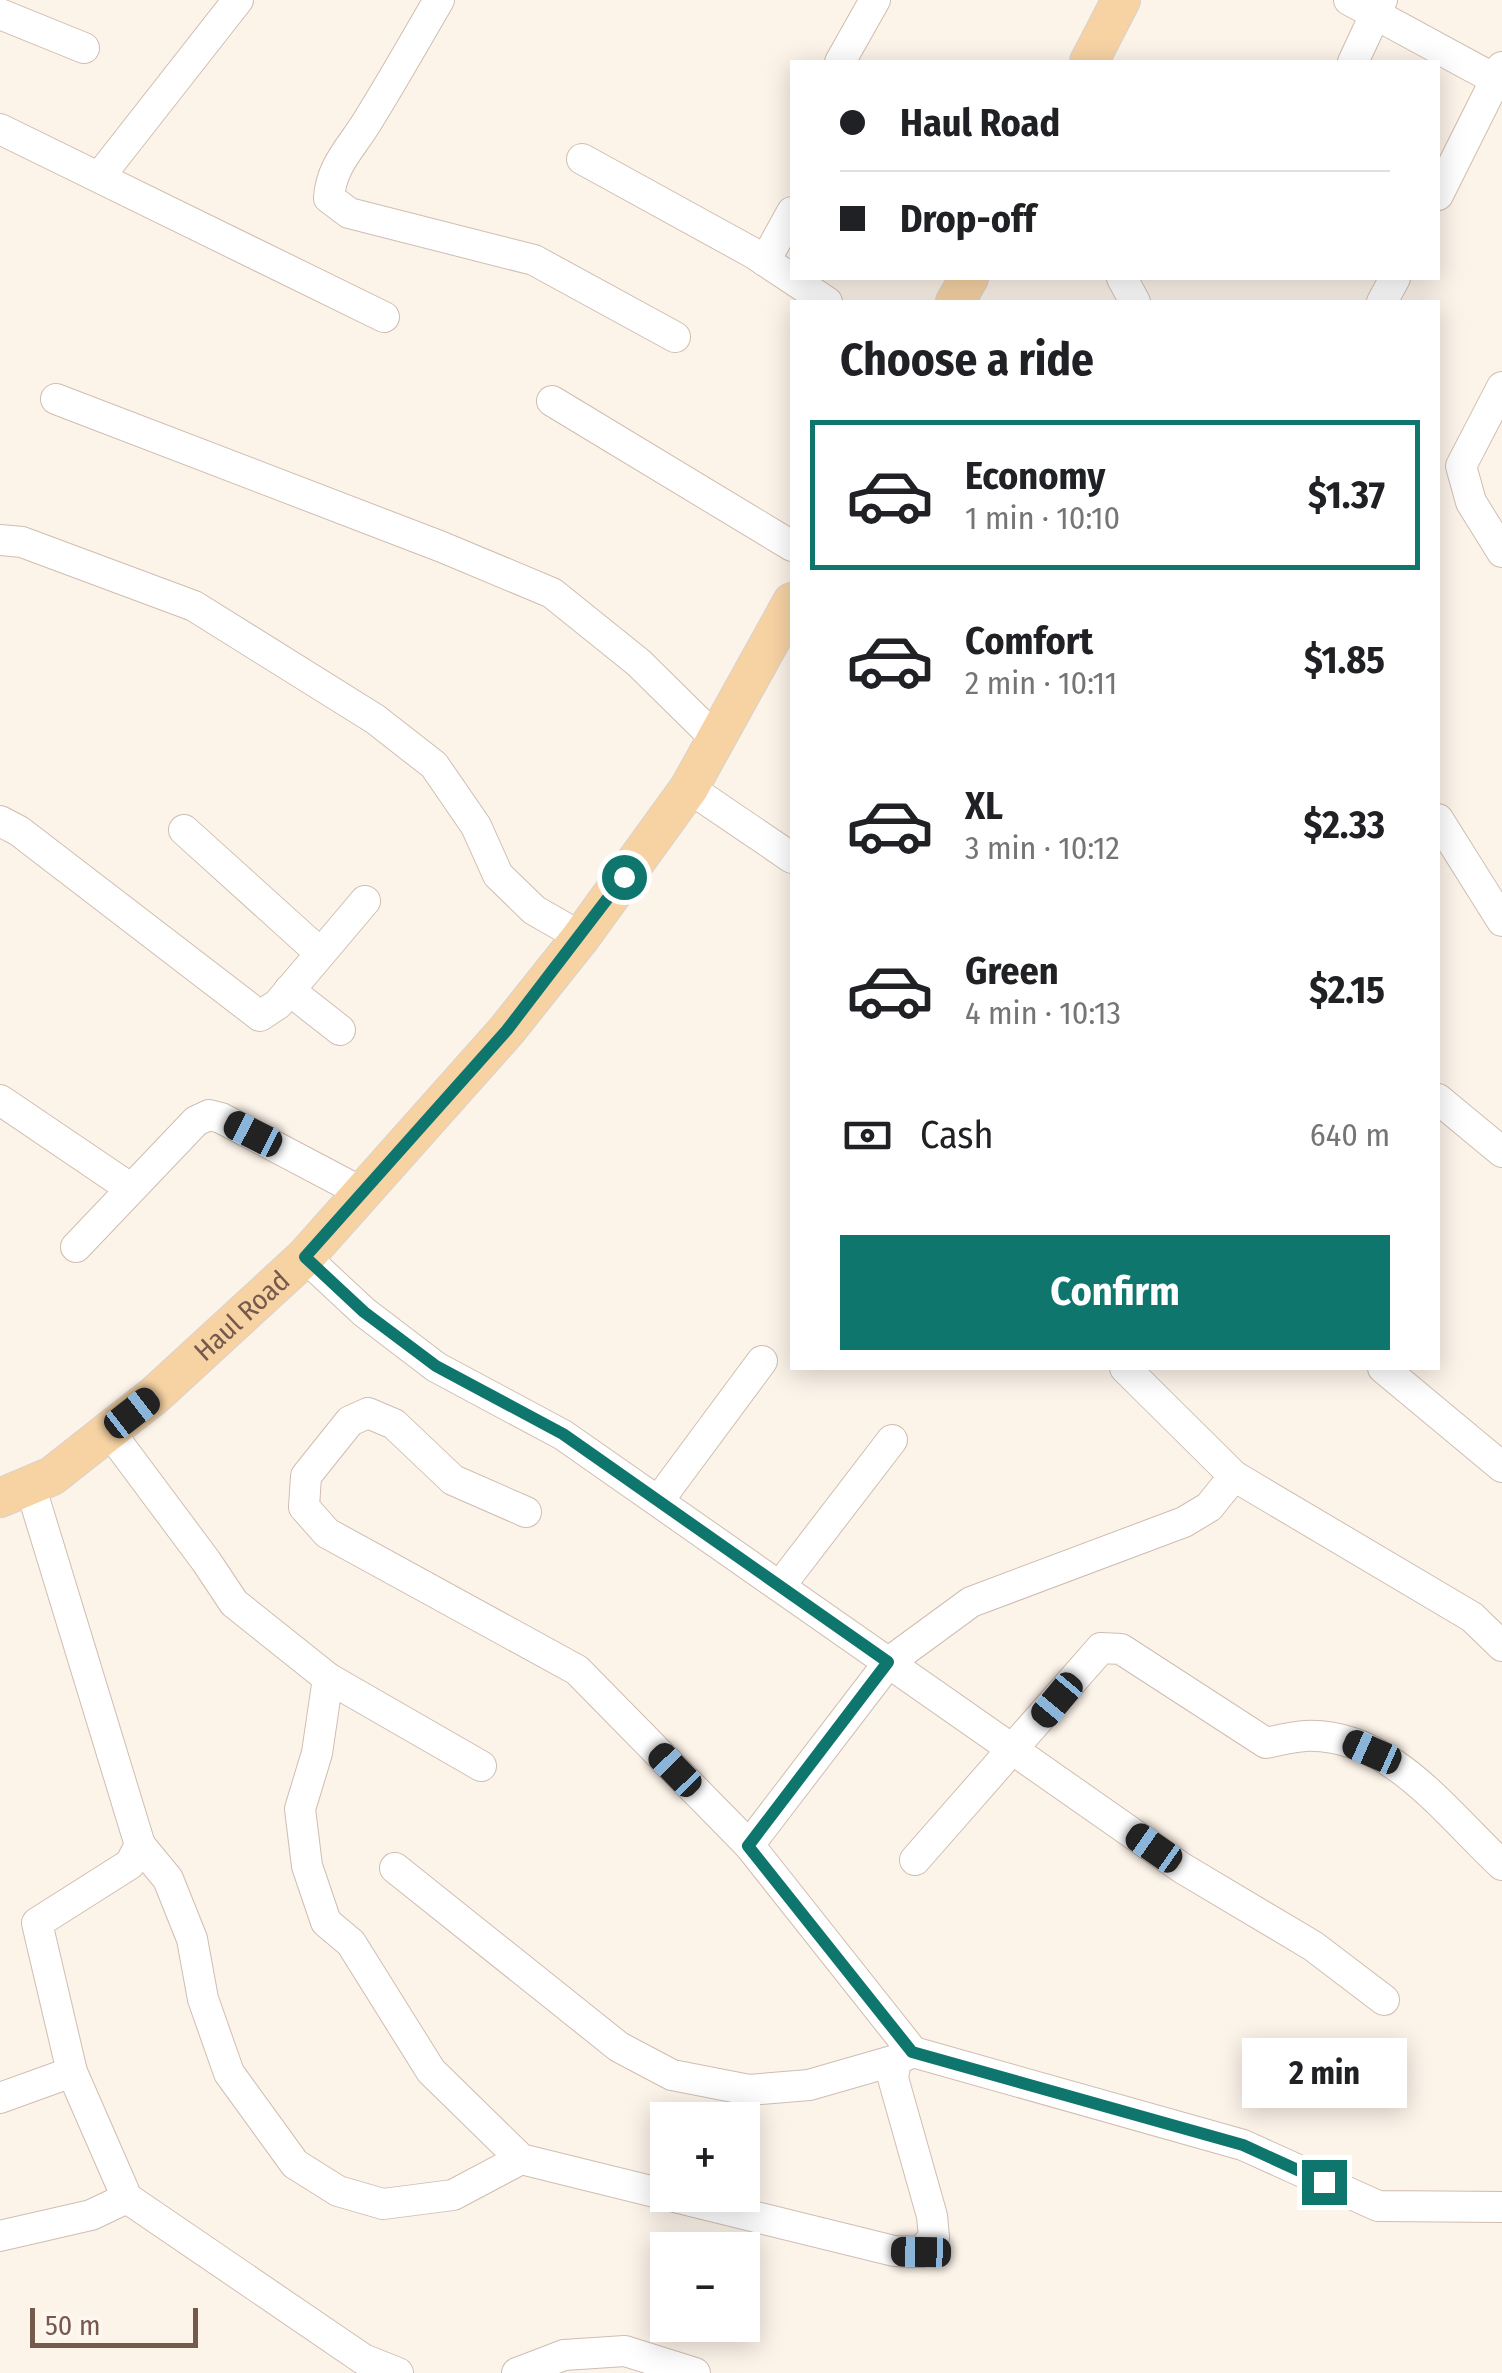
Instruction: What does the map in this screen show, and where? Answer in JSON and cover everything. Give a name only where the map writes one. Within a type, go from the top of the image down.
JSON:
[{"type":"main road","points":[[1090,60],[1121,0]]},
{"type":"main road","name":"Haul Road","points":[[15,1491],[52,1476],[155,1394],[305,1257],[507,1030],[581,937],[689,788],[790,606]]},
{"type":"street","points":[[100,176],[238,0]]},
{"type":"street","points":[[438,0],[365,126],[342,157],[330,181],[329,198],[349,213],[534,260],[675,337]]},
{"type":"street","points":[[841,60],[875,0]]},
{"type":"street","points":[[1354,60],[1369,5],[1500,76],[1440,191]]},
{"type":"street","points":[[0,14],[84,48]]},
{"type":"street","points":[[0,130],[384,317]]},
{"type":"street","points":[[582,159],[790,278]]},
{"type":"street","points":[[764,261],[790,216]]},
{"type":"street","points":[[793,280],[824,300]]},
{"type":"street","points":[[1502,387],[1461,466],[1471,502],[1502,552]]},
{"type":"street","points":[[56,400],[552,593],[638,663],[716,740]]},
{"type":"street","points":[[552,402],[790,545]]},
{"type":"street","points":[[0,540],[22,542],[194,606],[375,719],[434,765],[476,826],[498,875],[534,910],[581,937]]},
{"type":"street","points":[[689,788],[790,857]]},
{"type":"street","points":[[0,821],[260,1016],[270,1012],[365,901]]},
{"type":"street","points":[[1440,821],[1502,920]]},
{"type":"street","points":[[184,830],[319,952]]},
{"type":"street","points":[[290,990],[340,1030]]},
{"type":"street","points":[[0,1100],[130,1188]]},
{"type":"street","points":[[1440,1101],[1502,1152]]},
{"type":"street","points":[[76,1246],[196,1121],[209,1115],[361,1192]]},
{"type":"street","points":[[305,1257],[364,1312],[436,1366],[563,1434],[1182,1868],[1312,1946],[1384,2000]]},
{"type":"street","points":[[659,1500],[762,1361]]},
{"type":"street","points":[[1127,1370],[1234,1476],[1472,1617],[1502,1646]]},
{"type":"street","points":[[1385,1370],[1502,1467]]},
{"type":"street","points":[[526,1512],[452,1480],[394,1424],[368,1413],[350,1420],[306,1476],[304,1508],[328,1533],[577,1670],[748,1846],[904,2056]]},
{"type":"street","points":[[109,1431],[234,1603],[328,1678],[481,1766]]},
{"type":"street","points":[[780,1586],[892,1440]]},
{"type":"street","points":[[748,1846],[888,1662],[971,1602],[1184,1522],[1209,1507],[1234,1476]]},
{"type":"street","points":[[15,1491],[140,1845],[168,1879],[192,1940],[202,1999],[229,2072],[295,2164],[338,2191],[383,2204],[454,2195],[521,2159]]},
{"type":"street","points":[[915,1860],[1101,1648],[1121,1649],[1266,1742],[1306,1736],[1347,1741],[1397,1764],[1502,1865]]},
{"type":"street","points":[[328,1678],[317,1752],[300,1808],[307,1866],[326,1922],[351,1943],[431,2070],[521,2159],[894,2252],[921,2252],[934,2237],[932,2216],[893,2078],[904,2056]]},
{"type":"street","points":[[140,1845],[130,1864],[37,1923],[72,2072],[127,2198],[363,2359],[398,2373]]},
{"type":"street","points":[[395,1868],[620,2047],[672,2075],[749,2090],[810,2085],[904,2056],[1243,2145],[1378,2206],[1502,2206]]},
{"type":"street","points":[[0,2098],[72,2072]]},
{"type":"street","points":[[0,2236],[91,2214],[127,2198]]},
{"type":"street","points":[[517,2373],[564,2355],[625,2352],[695,2373]]},
{"type":"route","points":[[624,877],[507,1030],[305,1257],[364,1312],[436,1366],[563,1434],[888,1662],[748,1846],[912,2052],[1243,2145],[1324,2182]]}]
